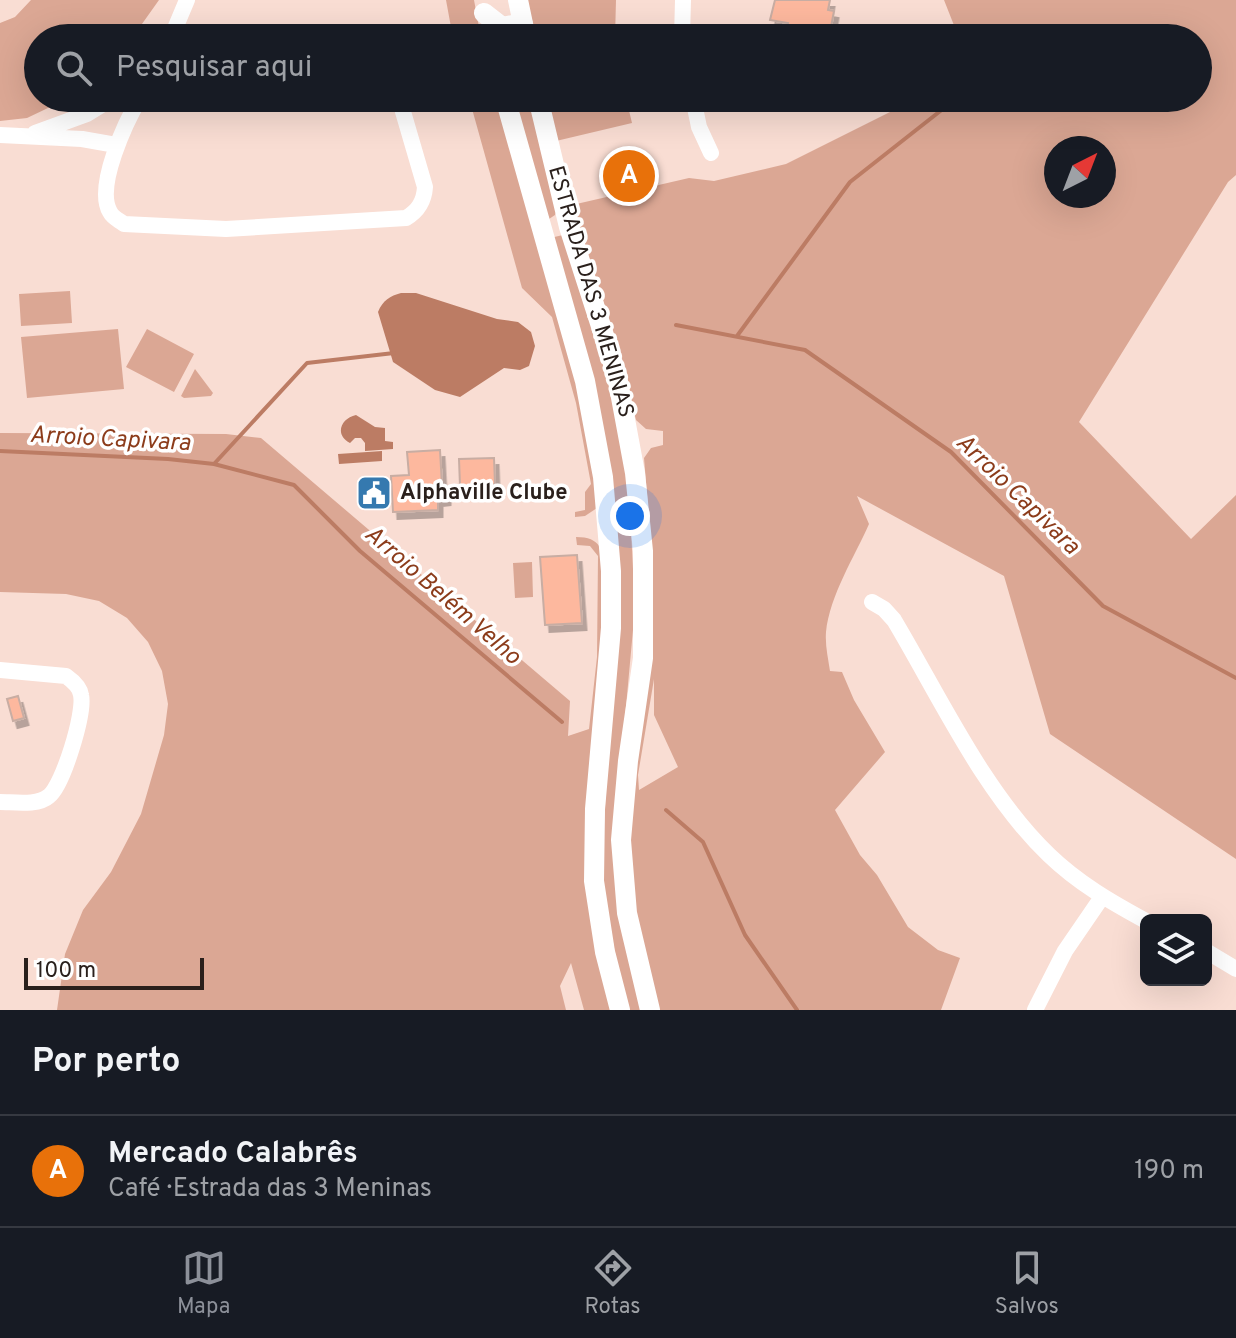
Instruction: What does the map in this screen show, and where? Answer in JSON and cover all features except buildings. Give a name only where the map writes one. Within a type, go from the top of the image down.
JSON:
[{"type":"main road","points":[[518,0],[523,24]]},
{"type":"main road","points":[[483,7],[499,24]]},
{"type":"main road","name":"ESTRADA DAS 3 MENINAS","points":[[509,112],[585,381],[603,477],[611,571],[611,628],[595,809],[594,881],[605,952],[620,1010]]},
{"type":"main road","name":"ESTRADA DAS 3 MENINAS","points":[[541,112],[569,227],[617,376],[635,473],[643,551],[643,644],[621,840],[627,913],[650,1010]]},
{"type":"main road","points":[[543,235],[569,227]]},
{"type":"street","points":[[177,24],[187,0]]},
{"type":"street","points":[[682,24],[683,0]]},
{"type":"street","points":[[28,135],[90,112]]},
{"type":"street","points":[[126,112],[127,120]]},
{"type":"street","points":[[132,112],[116,145],[106,201],[112,216],[124,224],[226,229],[406,218],[419,209],[425,187],[403,112]]},
{"type":"street","points":[[696,112],[711,153]]},
{"type":"street","points":[[82,139],[80,130],[87,114]]},
{"type":"street","points":[[0,135],[82,139],[116,145]]},
{"type":"street","points":[[872,602],[894,620],[1007,808],[1050,856],[1102,897],[1140,918]]},
{"type":"street","points":[[0,670],[66,676],[81,692],[82,703],[71,746],[57,787],[51,795],[41,801],[0,802]]},
{"type":"street","points":[[1035,1010],[1065,951],[1102,897]]},
{"type":"street","points":[[1212,955],[1236,969]]},
{"type":"shaded area","points":[[31,0],[159,0],[142,24],[24,24],[24,112],[40,112],[27,118],[0,121],[0,23],[15,17]]},
{"type":"shaded area","points":[[446,0],[474,0],[478,24],[450,24]]},
{"type":"shaded area","points":[[527,0],[616,0],[615,24],[531,24]]},
{"type":"shaded area","points":[[944,0],[1236,0],[1236,175],[1228,182],[1079,422],[1191,539],[1236,495],[1236,859],[1050,734],[1004,576],[857,496],[869,524],[832,604],[826,647],[830,671],[842,672],[854,700],[885,752],[835,810],[860,855],[877,875],[908,927],[938,950],[960,958],[941,1010],[656,1010],[634,919],[628,814],[651,661],[653,565],[644,458],[651,448],[663,445],[663,431],[646,429],[636,420],[613,331],[572,205],[689,178],[714,181],[786,164],[890,112],[1212,112],[1212,24],[953,24]],"holes":[[[654,679],[654,715],[678,767],[639,790],[638,775]]]},
{"type":"shaded area","points":[[473,112],[501,112],[591,436],[597,508],[585,516],[575,517],[575,512],[585,510],[585,492],[591,484],[576,403],[552,317],[522,288]]},
{"type":"shaded area","points":[[516,112],[532,112],[557,209],[549,219]]},
{"type":"shaded area","points":[[550,112],[629,112],[632,123],[556,141]]},
{"type":"shaded area","points":[[563,235],[609,382],[629,491],[635,608],[618,794],[644,1010],[626,1010],[601,880],[618,570],[550,238]]},
{"type":"shaded area","points":[[70,291],[72,323],[21,326],[19,294]]},
{"type":"shaded area","points":[[401,293],[416,293],[497,319],[518,322],[531,332],[535,346],[529,366],[520,370],[504,368],[460,397],[435,390],[393,362],[378,312],[387,299]]},
{"type":"shaded area","points":[[118,329],[124,389],[27,398],[21,337]]},
{"type":"shaded area","points":[[147,329],[194,354],[174,392],[126,367]]},
{"type":"shaded area","points":[[195,369],[213,393],[211,396],[181,396]]},
{"type":"shaded area","points":[[356,415],[375,427],[385,428],[385,441],[393,442],[393,449],[365,451],[361,438],[355,438],[350,443],[345,440],[341,427]]},
{"type":"shaded area","points":[[0,433],[226,434],[261,438],[570,701],[568,736],[589,729],[597,657],[598,556],[590,546],[577,545],[576,537],[596,542],[602,551],[606,571],[591,769],[613,1010],[584,1010],[571,963],[560,986],[566,1010],[57,1010],[65,954],[83,910],[111,872],[141,814],[164,735],[168,704],[162,671],[148,642],[127,618],[99,601],[66,594],[0,592]]},
{"type":"shaded area","points":[[382,451],[382,461],[339,464],[338,454]]},
{"type":"shaded area","points":[[532,562],[533,597],[515,598],[513,563]]},
{"type":"waterway","points":[[737,336],[850,182],[939,112]]},
{"type":"waterway","name":"Arroio Capivara","points":[[676,325],[805,350],[951,452],[1103,606],[1236,678]]},
{"type":"waterway","name":"Arroio Capivara","points":[[0,451],[214,464],[307,363],[394,353]]},
{"type":"waterway","name":"Arroio Belém Velho","points":[[214,464],[294,485],[360,551],[562,722]]},
{"type":"waterway","name":"Arroio Belém Velho","points":[[666,810],[703,842],[745,935],[797,1010]]},
{"type":"place","name":"Mercado Calabrês","points":[[629,176]]},
{"type":"place","name":"Alphaville Clube","points":[[374,493]]}]
